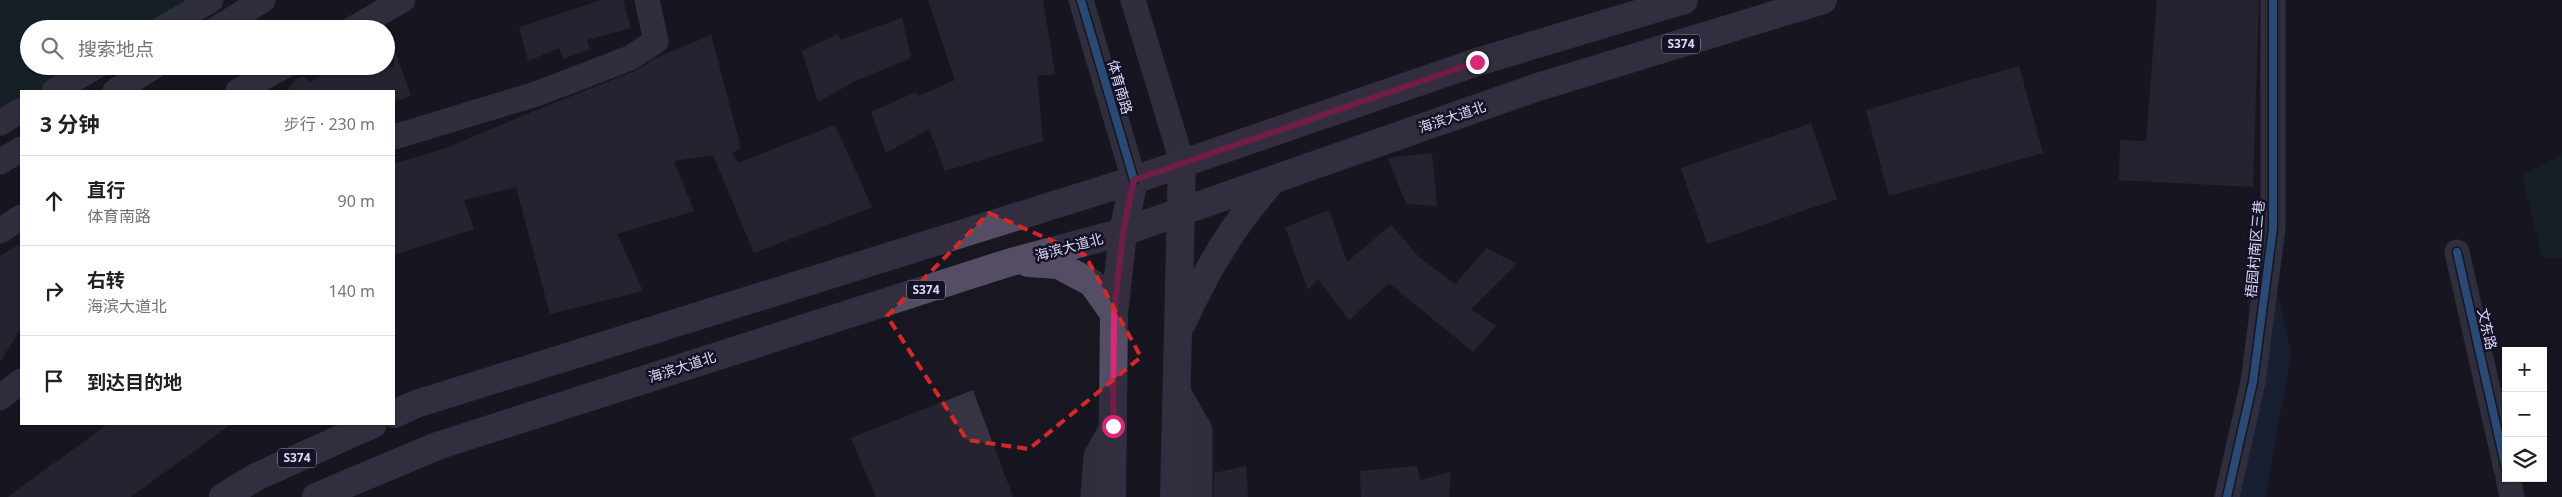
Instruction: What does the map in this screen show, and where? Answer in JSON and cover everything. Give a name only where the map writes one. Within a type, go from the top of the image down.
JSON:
[{"type":"main road","points":[[395,414],[416,404],[1134,180],[1477,62],[1684,0]]},
{"type":"main road","name":"海滨大道北","points":[[316,497],[437,446],[1011,262],[1123,232],[1538,87],[1823,0]]},
{"type":"main road","points":[[1174,497],[1182,162]]},
{"type":"main road","points":[[1178,331],[1206,272],[1244,213],[1274,179]]},
{"type":"main road","name":"体育南路","points":[[1112,497],[1114,314],[1123,232],[1134,180]]},
{"type":"main road","points":[[1011,262],[1058,265],[1092,283],[1114,314]]},
{"type":"main road","name":"S374","points":[[223,497],[256,477],[371,425]]},
{"type":"street","points":[[177,20],[211,0]]},
{"type":"street","points":[[237,20],[262,0]]},
{"type":"street","points":[[368,20],[403,0]]},
{"type":"street","points":[[395,137],[536,94],[630,58],[656,41],[647,0]]},
{"type":"street","name":"体育南路","points":[[1081,0],[1134,180]]},
{"type":"street","points":[[1133,0],[1182,162]]},
{"type":"street","name":"梧园村南区三巷","points":[[2227,497],[2253,382],[2273,228],[2273,0]]},
{"type":"street","points":[[56,90],[82,75]]},
{"type":"street","points":[[117,90],[141,75]]},
{"type":"street","points":[[240,90],[273,75]]},
{"type":"street","points":[[0,123],[20,111]]},
{"type":"street","points":[[0,162],[20,150]]},
{"type":"street","points":[[0,231],[20,218]]},
{"type":"street","name":"文东路","points":[[2457,252],[2502,451]]},
{"type":"street","points":[[0,398],[20,382]]},
{"type":"street","points":[[1176,388],[1200,430],[1200,497]]},
{"type":"street","points":[[1093,497],[1096,456],[1113,426]]},
{"type":"street","points":[[2509,482],[2512,497]]},
{"type":"highlighted area","points":[[989,213],[1085,255],[1141,357],[1029,449],[967,440],[887,316]]},
{"type":"green space","points":[[0,0],[190,0],[159,20],[20,20],[20,75],[79,75],[58,90],[20,90],[20,114],[0,127]]},
{"type":"green space","points":[[2562,155],[2562,258],[2542,257],[2522,175]]},
{"type":"building","points":[[602,0],[623,0],[631,28],[587,40],[590,49],[563,59],[559,48],[528,61],[519,27]]},
{"type":"building","points":[[928,0],[1043,0],[1055,74],[1037,76],[1043,141],[945,171],[929,129],[886,153],[871,112],[916,92],[917,97],[955,80]]},
{"type":"building","points":[[2157,0],[2259,0],[2253,187],[2119,180],[2120,140],[2146,141]]},
{"type":"building","points":[[902,18],[911,58],[857,80],[818,102],[802,51],[838,34],[840,40]]},
{"type":"building","points":[[711,35],[741,148],[732,153],[738,163],[835,125],[872,207],[754,253],[713,155],[674,161],[694,211],[617,234],[643,291],[550,314],[516,187],[464,200],[474,229],[395,255],[395,164],[446,148],[635,71],[656,58]]},
{"type":"building","points":[[396,54],[411,96],[395,102],[395,90],[288,90],[296,79],[303,76],[310,82],[322,75],[395,75]]},
{"type":"building","points":[[2019,66],[2043,153],[1889,196],[1866,110]]},
{"type":"building","points":[[1811,123],[1837,199],[1707,244],[1681,168]]},
{"type":"building","points":[[1432,153],[1437,206],[1406,204],[1388,158]]},
{"type":"building","points":[[1329,210],[1347,262],[1391,225],[1419,257],[1455,284],[1487,248],[1517,264],[1471,309],[1496,326],[1473,352],[1389,283],[1349,320],[1318,279],[1308,290],[1285,227]]},
{"type":"building","points":[[20,244],[20,330],[0,362],[0,256]]},
{"type":"building","points":[[973,390],[1013,497],[876,497],[851,438]]},
{"type":"building","points":[[107,425],[230,425],[131,497],[8,497]]},
{"type":"building","points":[[1246,466],[1248,497],[1214,497],[1214,473]]},
{"type":"building","points":[[1417,466],[1420,480],[1451,472],[1449,497],[1361,497],[1360,471]]},
{"type":"waterway","points":[[2249,497],[2275,353],[2263,302]]},
{"type":"cycle path","points":[[1081,0],[1134,180]]},
{"type":"cycle path","points":[[2227,497],[2253,382],[2273,228],[2273,0]]},
{"type":"cycle path","points":[[2457,252],[2502,451]]},
{"type":"route","points":[[1113,426],[1114,314],[1123,232],[1134,180],[1477,62]]}]
